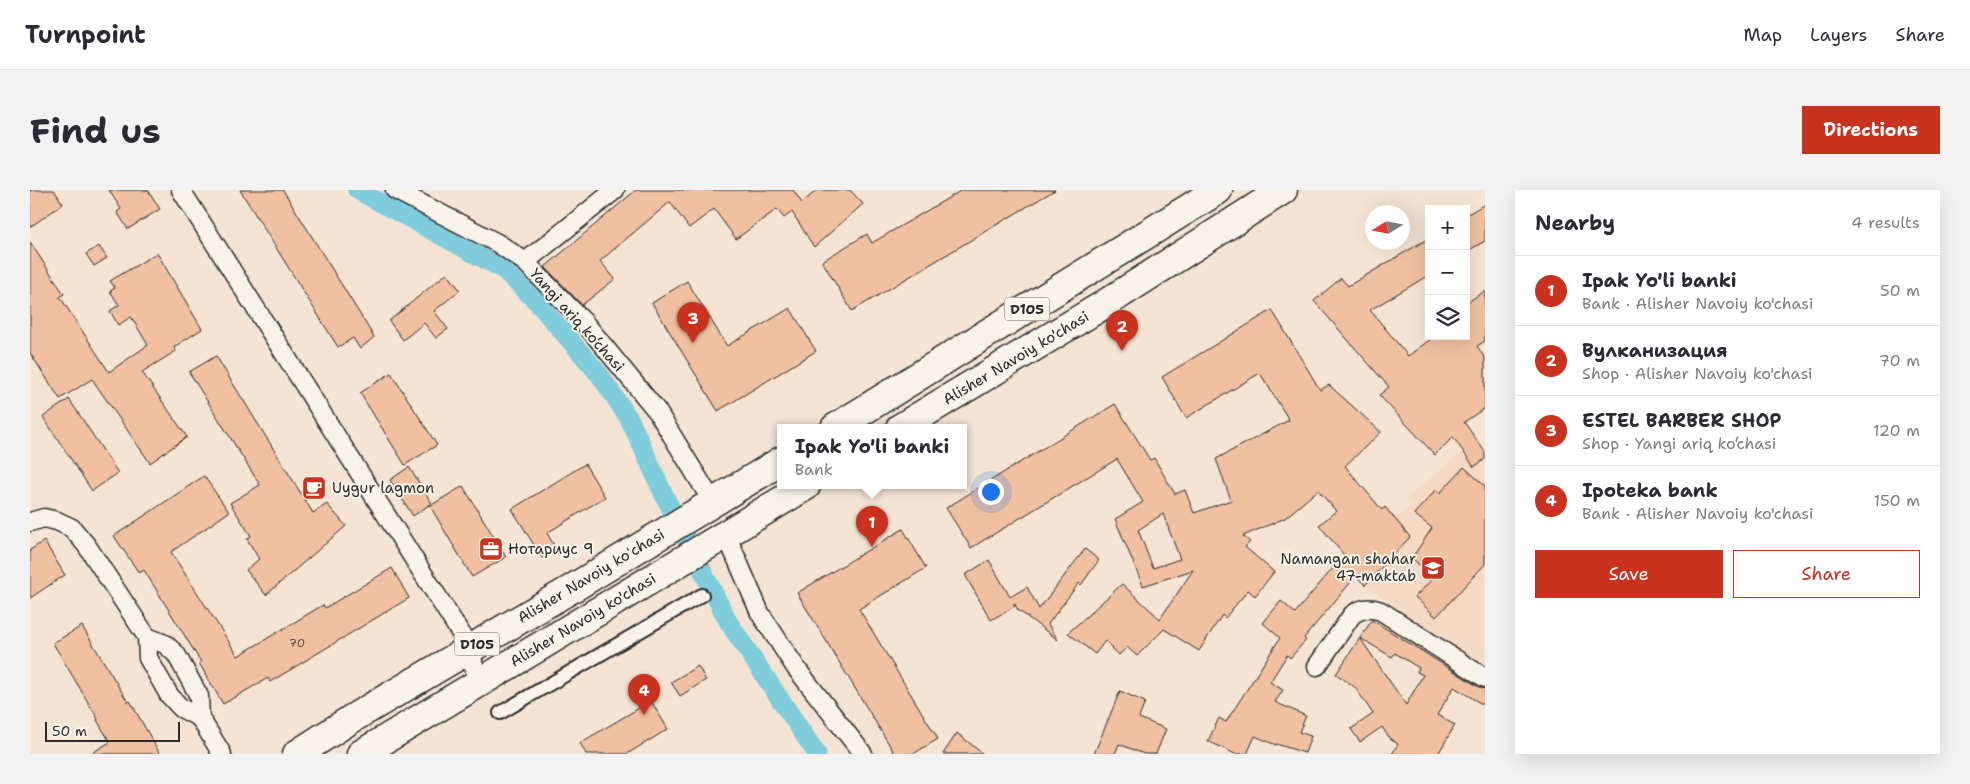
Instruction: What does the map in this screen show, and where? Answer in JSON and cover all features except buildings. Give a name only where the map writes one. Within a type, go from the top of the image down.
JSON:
[{"type":"main road","name":"D105","points":[[841,424],[1218,190]]},
{"type":"main road","name":"Alisher Navoiy ko'chasi","points":[[907,424],[1100,307],[1284,190]]},
{"type":"main road","name":"Alisher Navoiy koʻchasi","points":[[297,754],[353,718],[777,463]]},
{"type":"main road","name":"Alisher Navoiy ko'chasi","points":[[360,754],[801,489]]},
{"type":"street","points":[[180,190],[470,648],[478,684]]},
{"type":"street","name":"Yangi ariq ko‘chasi","points":[[395,190],[499,244],[525,262],[583,321],[657,411],[708,504]]},
{"type":"street","points":[[525,262],[615,190]]},
{"type":"street","points":[[30,522],[44,518],[57,521],[72,528],[87,546],[147,637],[148,658],[169,695],[181,708],[200,718]]},
{"type":"street","points":[[721,537],[760,613],[796,668],[863,754]]},
{"type":"street","points":[[500,713],[702,595]]},
{"type":"street","points":[[1317,666],[1352,615],[1358,611],[1373,608],[1381,611],[1485,678]]},
{"type":"street","points":[[147,637],[165,644],[176,654],[199,696],[200,718],[222,754]]},
{"type":"shaded area","name":"Namangan shahar 47-maktab","points":[[1477,440],[1485,452],[1485,671],[1365,585],[1379,533],[1412,506],[1407,498]]},
{"type":"waterway","points":[[357,190],[504,270],[536,301],[599,374],[630,420],[664,495],[729,623],[817,754]]},
{"type":"place","name":"ESTEL BARBER SHOP","points":[[693,343]]},
{"type":"place","name":"Вулканизация","points":[[1122,351]]},
{"type":"place","name":"Uygur lagmon","points":[[314,488]]},
{"type":"place","name":"Ipak Yo'li banki","points":[[872,547]]},
{"type":"place","name":"Нотариус 9","points":[[491,549]]},
{"type":"place","name":"Namangan shahar 47-maktab","points":[[1433,568]]},
{"type":"place","name":"Ipoteka bank","points":[[644,715]]}]
